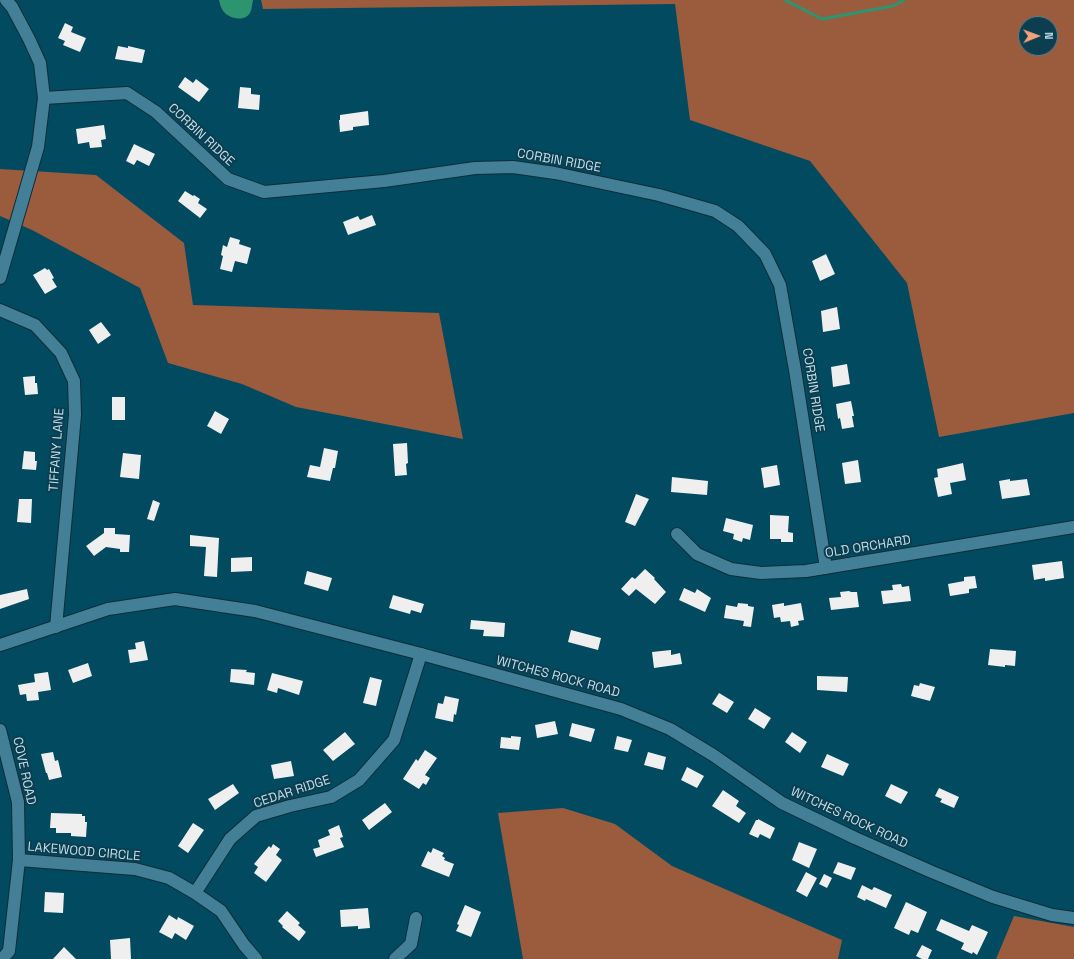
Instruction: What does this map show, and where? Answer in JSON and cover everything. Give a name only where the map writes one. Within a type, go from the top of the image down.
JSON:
[{"type":"street","points":[[0,278],[38,147],[44,98],[40,63],[30,39],[12,7],[6,0]]},
{"type":"street","name":"CORBIN RIDGE","points":[[44,98],[126,93],[156,112],[228,179],[264,192],[384,181],[476,168],[513,167],[555,173],[659,195],[715,211],[738,226],[764,254],[780,285],[798,385],[826,568]]},
{"type":"street","name":"TIFFANY LANE","points":[[0,310],[35,325],[61,353],[74,381],[75,415],[56,627]]},
{"type":"street","name":"OLD ORCHARD","points":[[677,534],[698,554],[731,569],[761,574],[826,568],[1074,527]]},
{"type":"street","name":"WITCHES ROCK ROAD","points":[[0,645],[108,609],[175,599],[255,611],[421,654],[621,709],[670,729],[713,755],[782,803],[855,838],[993,897],[1052,915],[1074,918]]},
{"type":"street","name":"CEDAR RIDGE","points":[[195,893],[230,839],[256,816],[290,806],[331,797],[359,780],[394,740],[421,654]]},
{"type":"street","name":"COVE ROAD","points":[[0,730],[18,802],[20,860],[9,951],[2,959]]},
{"type":"street","name":"LAKEWOOD CIRCLE","points":[[20,860],[135,869],[169,878],[195,893],[221,911],[244,945],[256,959]]},
{"type":"street","points":[[395,959],[411,944],[416,918]]},
{"type":"shaded area","points":[[219,0],[253,0],[250,13],[244,18],[240,19],[227,15],[221,7]]},
{"type":"shaded area","points":[[261,0],[1074,0],[1074,413],[939,437],[907,283],[810,161],[690,120],[675,4],[263,9]]},
{"type":"shaded area","points":[[0,169],[96,175],[184,243],[193,305],[439,313],[463,439],[296,407],[242,384],[168,363],[140,288],[32,230],[0,216]]},
{"type":"shaded area","points":[[563,808],[615,824],[672,866],[842,940],[838,959],[523,959],[498,813]]},
{"type":"shaded area","points":[[1014,916],[1074,927],[1074,959],[996,959]]},
{"type":"building","points":[[65,23],[73,27],[71,32],[86,38],[80,52],[63,45],[65,41],[58,38]]},
{"type":"building","points":[[118,46],[128,48],[128,46],[145,50],[142,63],[115,59]]},
{"type":"building","points":[[185,77],[193,83],[196,79],[209,89],[199,102],[178,87]]},
{"type":"building","points":[[240,87],[251,88],[251,94],[260,95],[259,110],[238,108]]},
{"type":"building","points":[[368,111],[369,125],[353,127],[353,130],[340,132],[340,115]]},
{"type":"building","points":[[104,125],[106,139],[101,140],[102,147],[90,148],[89,142],[78,144],[76,129]]},
{"type":"building","points":[[134,144],[155,154],[149,166],[137,160],[134,165],[126,161]]},
{"type":"building","points":[[185,191],[200,199],[198,203],[207,209],[200,218],[178,201]]},
{"type":"building","points":[[372,215],[376,225],[348,235],[343,222],[358,216],[360,220]]},
{"type":"building","points":[[230,237],[240,240],[239,244],[251,248],[247,264],[235,261],[232,272],[220,269],[223,256],[221,255],[223,245],[227,247]]},
{"type":"building","points":[[826,254],[835,274],[820,281],[812,261]]},
{"type":"building","points":[[45,268],[47,270],[49,269],[54,278],[52,279],[57,287],[45,294],[33,275]]},
{"type":"building","points":[[837,307],[840,329],[823,332],[821,311]]},
{"type":"building","points":[[101,322],[111,335],[98,344],[89,330]]},
{"type":"building","points":[[847,364],[850,384],[833,387],[831,367]]},
{"type":"building","points":[[35,376],[38,394],[25,395],[23,377]]},
{"type":"building","points":[[112,397],[125,397],[125,420],[112,420]]},
{"type":"building","points":[[851,401],[854,416],[852,416],[854,427],[842,429],[840,418],[838,419],[836,404]]},
{"type":"building","points":[[215,411],[229,419],[221,434],[207,426]]},
{"type":"building","points":[[407,443],[407,475],[395,476],[393,444]]},
{"type":"building","points":[[324,448],[338,451],[335,468],[333,468],[330,481],[307,477],[310,465],[320,467]]},
{"type":"building","points":[[24,451],[35,452],[35,461],[37,461],[36,470],[22,469]]},
{"type":"building","points":[[123,453],[141,455],[139,479],[120,477]]},
{"type":"building","points":[[858,460],[861,482],[845,484],[842,463]]},
{"type":"building","points":[[963,463],[966,480],[950,483],[952,494],[938,497],[934,478],[938,477],[937,469]]},
{"type":"building","points":[[777,465],[780,485],[764,488],[761,468]]},
{"type":"building","points":[[672,477],[708,481],[707,495],[671,492]]},
{"type":"building","points":[[1010,479],[1010,481],[1027,479],[1030,495],[1002,499],[999,481]]},
{"type":"building","points":[[636,494],[649,499],[635,526],[625,522]]},
{"type":"building","points":[[19,499],[32,499],[31,523],[17,522]]},
{"type":"building","points":[[153,500],[160,503],[154,521],[147,519]]},
{"type":"building","points":[[770,515],[789,516],[788,532],[793,533],[793,542],[781,542],[781,539],[770,539]]},
{"type":"building","points":[[726,518],[753,525],[750,540],[743,538],[742,542],[733,539],[734,534],[723,531]]},
{"type":"building","points":[[104,528],[115,528],[115,534],[130,535],[129,552],[120,552],[120,549],[106,547],[94,556],[86,546],[104,533]]},
{"type":"building","points":[[190,535],[219,538],[217,577],[204,576],[206,547],[190,546]]},
{"type":"building","points":[[252,557],[252,571],[231,572],[231,558]]},
{"type":"building","points":[[1062,561],[1064,578],[1045,581],[1045,578],[1034,580],[1032,565]]},
{"type":"building","points":[[645,569],[655,578],[654,579],[666,592],[655,604],[636,589],[629,596],[621,589],[632,577],[635,579]]},
{"type":"building","points":[[307,571],[332,578],[328,591],[304,584]]},
{"type":"building","points":[[975,576],[977,588],[969,589],[969,593],[950,596],[948,584],[964,581],[964,577]]},
{"type":"building","points":[[901,584],[902,587],[909,586],[911,601],[883,604],[881,591],[893,590],[892,585]]},
{"type":"building","points":[[684,588],[695,593],[697,589],[711,598],[705,612],[679,600]]},
{"type":"building","points":[[27,589],[29,599],[0,609],[0,595]]},
{"type":"building","points":[[840,592],[857,592],[859,607],[831,610],[829,598],[841,597]]},
{"type":"building","points":[[393,595],[424,604],[421,613],[411,610],[410,614],[389,608]]},
{"type":"building","points":[[738,603],[748,604],[748,606],[754,607],[751,627],[743,626],[744,621],[724,618],[726,605],[737,607]]},
{"type":"building","points":[[784,603],[784,606],[801,603],[804,620],[798,621],[799,625],[791,627],[790,621],[781,622],[780,617],[774,618],[772,605]]},
{"type":"building","points":[[471,620],[505,623],[504,637],[483,636],[484,630],[470,629]]},
{"type":"building","points":[[571,630],[601,638],[598,650],[568,642]]},
{"type":"building","points":[[144,641],[148,660],[130,663],[128,650],[136,649],[135,643]]},
{"type":"building","points":[[990,649],[1016,651],[1015,666],[1005,665],[1005,667],[988,665]]},
{"type":"building","points":[[671,650],[671,655],[680,653],[682,664],[654,668],[652,652]]},
{"type":"building","points":[[88,663],[92,676],[73,683],[68,670]]},
{"type":"building","points":[[231,669],[247,670],[246,672],[255,673],[254,685],[230,682]]},
{"type":"building","points":[[48,672],[51,690],[38,692],[39,700],[27,701],[26,694],[20,695],[18,685],[35,682],[34,674]]},
{"type":"building","points":[[272,673],[303,681],[299,695],[278,688],[277,693],[267,690]]},
{"type":"building","points":[[817,676],[848,677],[847,692],[817,690]]},
{"type":"building","points":[[370,677],[382,680],[376,706],[363,703]]},
{"type":"building","points":[[920,683],[935,687],[930,701],[911,696],[914,685],[919,686]]},
{"type":"building","points":[[719,693],[734,702],[727,713],[712,704]]},
{"type":"building","points":[[445,696],[459,699],[453,722],[435,718],[438,703],[443,704]]},
{"type":"building","points":[[755,708],[771,718],[764,729],[748,719]]},
{"type":"building","points":[[555,721],[558,734],[537,738],[535,725]]},
{"type":"building","points":[[572,723],[595,729],[591,742],[569,736]]},
{"type":"building","points":[[345,732],[355,744],[333,761],[323,750]]},
{"type":"building","points":[[792,732],[807,742],[800,753],[785,742]]},
{"type":"building","points":[[511,736],[521,737],[519,750],[500,748],[501,737],[511,738]]},
{"type":"building","points":[[617,736],[632,740],[628,752],[614,749]]},
{"type":"building","points":[[425,750],[437,758],[425,775],[430,778],[426,785],[423,783],[419,789],[403,779],[416,759],[418,761]]},
{"type":"building","points":[[53,752],[55,761],[58,760],[62,777],[49,780],[41,754]]},
{"type":"building","points":[[648,752],[666,757],[663,770],[644,765]]},
{"type":"building","points":[[827,754],[849,764],[843,776],[821,767]]},
{"type":"building","points":[[291,761],[294,776],[274,779],[271,765]]},
{"type":"building","points":[[687,767],[704,776],[697,788],[681,780]]},
{"type":"building","points":[[233,784],[239,793],[215,810],[208,799]]},
{"type":"building","points":[[891,784],[908,792],[901,804],[885,796]]},
{"type":"building","points":[[939,788],[959,797],[954,808],[940,802],[942,799],[935,796]]},
{"type":"building","points":[[723,790],[739,801],[736,806],[746,813],[739,823],[712,806]]},
{"type":"building","points":[[385,803],[392,812],[369,830],[362,820]]},
{"type":"building","points":[[51,813],[82,814],[82,816],[85,816],[85,822],[87,822],[86,837],[71,836],[71,833],[56,833],[56,828],[50,828]]},
{"type":"building","points":[[758,819],[775,828],[770,839],[760,834],[758,838],[749,834],[756,820]]},
{"type":"building","points":[[193,823],[204,830],[188,853],[178,846]]},
{"type":"building","points":[[339,825],[343,837],[340,838],[344,847],[316,857],[313,849],[320,847],[318,840],[330,835],[328,830]]},
{"type":"building","points":[[799,842],[817,849],[809,868],[792,860]]},
{"type":"building","points":[[273,844],[280,849],[276,855],[282,860],[266,882],[254,873],[258,867],[254,864],[269,846],[271,848]]},
{"type":"building","points":[[433,848],[444,853],[442,856],[445,858],[444,860],[454,864],[449,877],[421,866],[428,851],[431,853]]},
{"type":"building","points":[[838,862],[856,868],[851,880],[833,873]]},
{"type":"building","points":[[806,872],[817,878],[807,897],[796,891]]},
{"type":"building","points":[[824,874],[832,878],[827,888],[819,884]]},
{"type":"building","points":[[862,885],[872,890],[874,887],[892,895],[886,908],[866,899],[865,901],[857,897]]},
{"type":"building","points":[[45,892],[64,893],[63,913],[44,912]]},
{"type":"building","points":[[906,902],[927,912],[918,933],[911,930],[909,935],[894,928]]},
{"type":"building","points":[[465,905],[481,912],[471,937],[456,931],[459,925],[457,924]]},
{"type":"building","points":[[368,908],[370,928],[358,929],[358,926],[341,927],[340,910]]},
{"type":"building","points":[[287,911],[300,923],[298,925],[306,932],[299,941],[282,927],[283,926],[278,921]]},
{"type":"building","points":[[169,915],[177,920],[178,917],[194,926],[186,940],[175,933],[172,939],[159,932]]},
{"type":"building","points":[[941,919],[969,931],[972,925],[988,932],[977,955],[973,952],[972,954],[961,949],[964,943],[936,930]]},
{"type":"building","points":[[130,938],[131,959],[111,959],[110,940]]},
{"type":"building","points":[[922,945],[932,950],[928,959],[922,959],[916,956]]},
{"type":"building","points":[[64,947],[76,959],[53,959]]},
{"type":"waterway","points":[[785,0],[822,19],[893,6],[904,0]]}]
